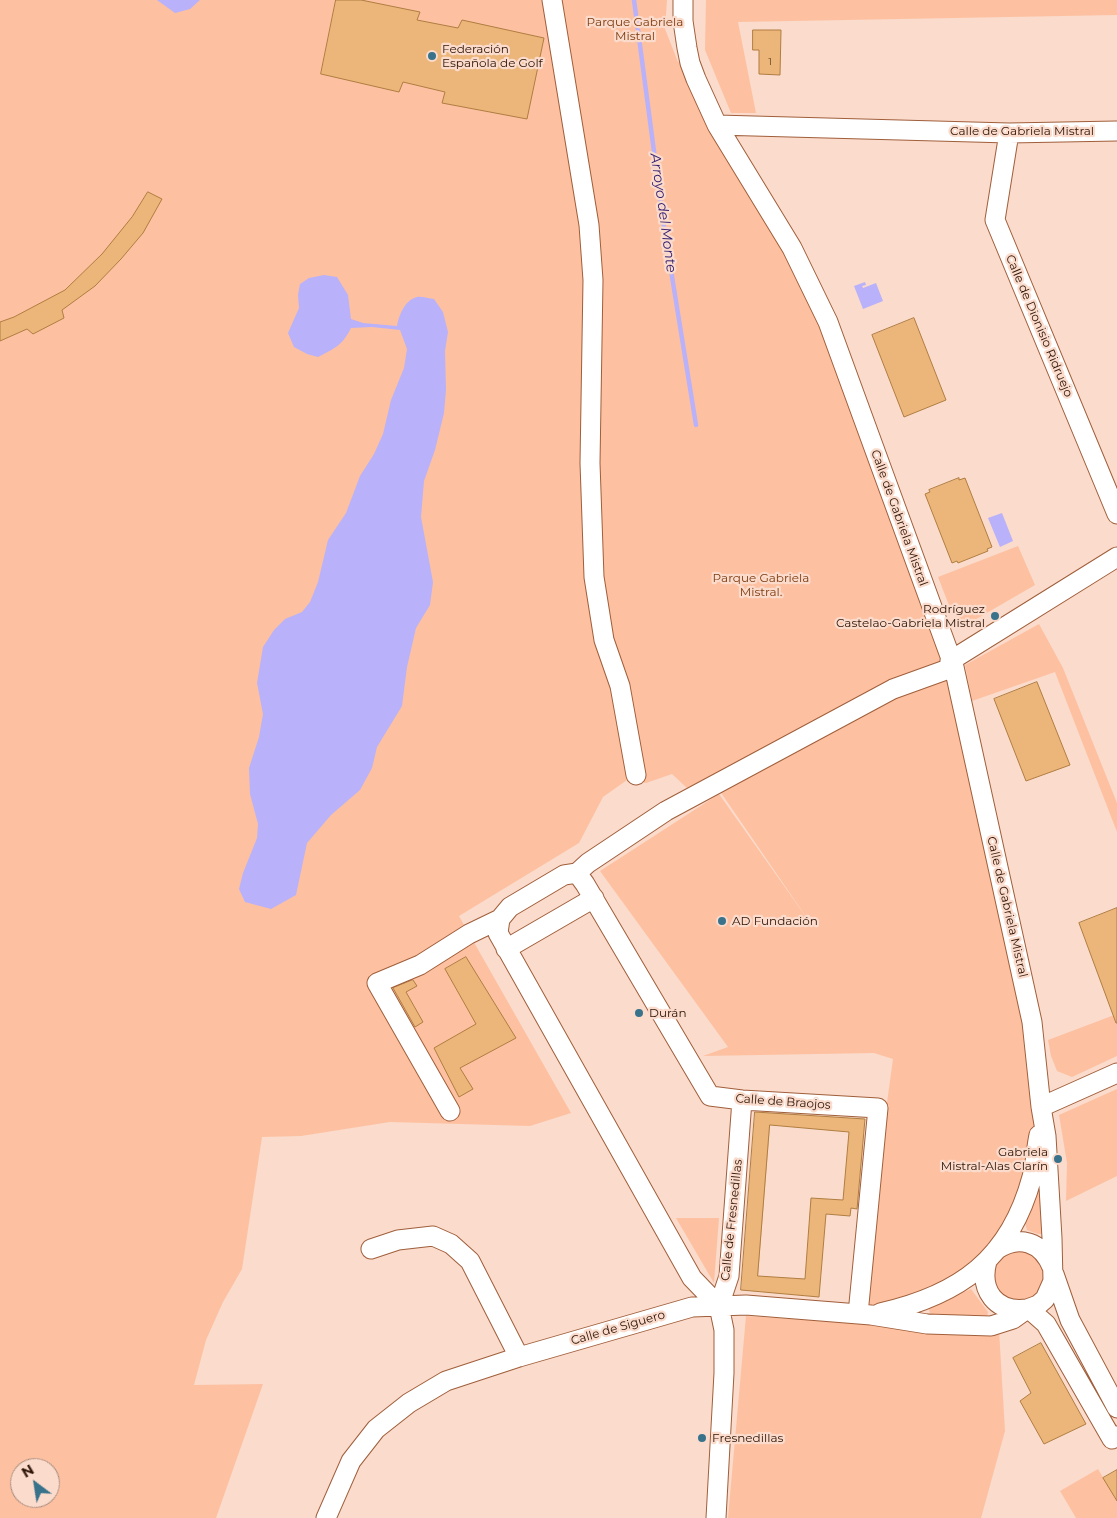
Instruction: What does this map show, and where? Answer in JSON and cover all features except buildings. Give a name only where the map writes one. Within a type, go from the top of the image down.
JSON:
[{"type":"street","points":[[552,0],[589,226],[592,271],[590,463],[594,577],[604,640],[620,686],[636,775]]},
{"type":"street","name":"Calle de Gabriela Mistral","points":[[683,0],[683,21],[690,63],[717,125],[792,248],[828,322],[952,664],[1032,1022],[1041,1111],[1046,1136],[1053,1270],[1053,1281],[1045,1299],[1013,1319],[991,1326],[927,1324],[865,1314],[746,1305],[718,1306]]},
{"type":"street","name":"Calle de Gabriela Mistral","points":[[717,125],[1009,133],[1117,131]]},
{"type":"street","name":"Calle de Dionisio Ridruejo","points":[[1009,133],[995,220],[1117,514]]},
{"type":"street","points":[[450,1111],[377,983],[420,965],[469,934],[500,919],[510,907],[564,875],[577,873],[588,863],[666,811],[707,788],[892,689],[952,664],[1117,557]]},
{"type":"street","name":"Calle de Braojos","points":[[577,873],[594,898],[710,1096],[742,1100],[878,1108],[865,1314]]},
{"type":"street","points":[[506,949],[594,898]]},
{"type":"street","points":[[500,919],[498,932],[506,949],[692,1278],[718,1306],[724,1330],[724,1373],[716,1518]]},
{"type":"street","points":[[1041,1111],[1117,1073]]},
{"type":"street","name":"Calle de Fresnedillas","points":[[718,1306],[729,1276],[742,1100]]},
{"type":"street","name":"Calle de Gabriela Mistral","points":[[992,1256],[1017,1218],[1032,1176],[1041,1111]]},
{"type":"street","points":[[371,1249],[398,1240],[433,1236],[451,1244],[470,1261],[519,1357]]},
{"type":"street","name":"Calle de Gabriela Mistral","points":[[865,1314],[904,1308],[928,1300],[972,1275],[992,1256],[1011,1242],[1029,1243],[1044,1252],[1053,1270]]},
{"type":"street","points":[[992,1256],[985,1271],[984,1280],[992,1298],[1008,1309],[1018,1311],[1028,1309],[1046,1324],[1112,1439],[1117,1436]]},
{"type":"street","points":[[1053,1270],[1070,1320],[1117,1408]]},
{"type":"street","name":"Calle de Siguero","points":[[326,1518],[351,1461],[376,1429],[409,1403],[446,1381],[519,1357],[692,1307],[718,1306]]},
{"type":"green space","points":[[0,0],[667,0],[665,29],[678,62],[696,63],[792,248],[954,667],[1041,1107],[1022,1192],[978,1263],[942,1284],[858,1314],[893,1059],[874,1053],[703,1056],[728,1047],[600,871],[719,794],[811,924],[715,784],[869,700],[687,788],[672,774],[646,783],[627,780],[603,797],[579,843],[459,916],[571,1113],[530,1126],[390,1122],[301,1136],[262,1137],[242,1269],[223,1302],[206,1340],[194,1385],[263,1384],[216,1518],[0,1518]]},
{"type":"green space","points":[[706,0],[1117,0],[1117,15],[738,22],[756,113],[731,113],[705,50]]},
{"type":"green space","points":[[1018,546],[1035,585],[966,625],[952,613],[938,577]]},
{"type":"green space","points":[[1039,624],[1063,668],[1117,803],[1117,832],[1055,672],[972,701],[965,665]]},
{"type":"green space","points":[[1117,1014],[1117,1056],[1072,1077],[1057,1071],[1051,1056],[1048,1040]]},
{"type":"green space","points":[[1117,1089],[1117,1176],[1066,1201],[1067,1163],[1059,1115]]},
{"type":"green space","points":[[1040,1184],[1044,1234],[1027,1230],[1025,1223],[1038,1185]]},
{"type":"green space","points":[[676,1218],[719,1218],[714,1283]]},
{"type":"green space","points":[[1019,1249],[1036,1254],[1045,1269],[1044,1286],[1033,1300],[1008,1301],[995,1288],[993,1270],[996,1262],[1002,1255]]},
{"type":"green space","points":[[971,1289],[988,1312],[987,1317],[937,1318],[930,1313],[930,1306]]},
{"type":"green space","points":[[746,1316],[999,1330],[1005,1431],[981,1518],[728,1518]]},
{"type":"green space","points":[[1098,1469],[1117,1501],[1117,1518],[1076,1518],[1060,1491]]},
{"type":"shaded area","points":[[157,0],[200,0],[190,9],[175,13]]},
{"type":"shaded area","points":[[324,275],[337,277],[348,295],[351,319],[363,323],[397,326],[399,317],[406,305],[417,297],[434,299],[443,312],[448,332],[445,351],[446,390],[444,413],[435,450],[424,481],[421,517],[433,582],[430,605],[416,628],[407,667],[402,706],[377,747],[372,768],[360,790],[331,815],[307,843],[296,895],[271,909],[245,902],[239,889],[243,873],[257,838],[258,824],[250,794],[249,768],[259,737],[263,714],[257,683],[263,647],[274,630],[285,619],[302,612],[310,602],[318,582],[328,540],[346,513],[360,476],[374,454],[383,434],[391,400],[404,368],[407,349],[400,330],[372,327],[351,328],[338,346],[318,357],[294,347],[288,333],[299,308],[298,295],[300,284],[309,278]]},
{"type":"shaded area","points":[[865,282],[866,285],[862,286],[863,288],[876,283],[883,301],[863,309],[854,286]]},
{"type":"shaded area","points":[[1002,513],[1013,541],[1000,547],[988,518]]},
{"type":"waterway","name":"Arroyo del Monte","points":[[634,0],[664,227],[696,425]]},
{"type":"place","name":"Federación Española de Golf","points":[[432,56]]},
{"type":"place","name":"Rodríguez Castelao-Gabriela Mistral","points":[[995,616]]},
{"type":"place","name":"AD Fundación","points":[[722,921]]},
{"type":"place","name":"Durán","points":[[639,1013]]},
{"type":"place","name":"Gabriela Mistral-Alas Clarín","points":[[1058,1159]]},
{"type":"place","name":"Fresnedillas","points":[[702,1438]]},
{"type":"park label","name":"Parque Gabriela Mistral","points":[[635,29]]},
{"type":"park label","name":"Parque Gabriela Mistral.","points":[[761,585]]}]
